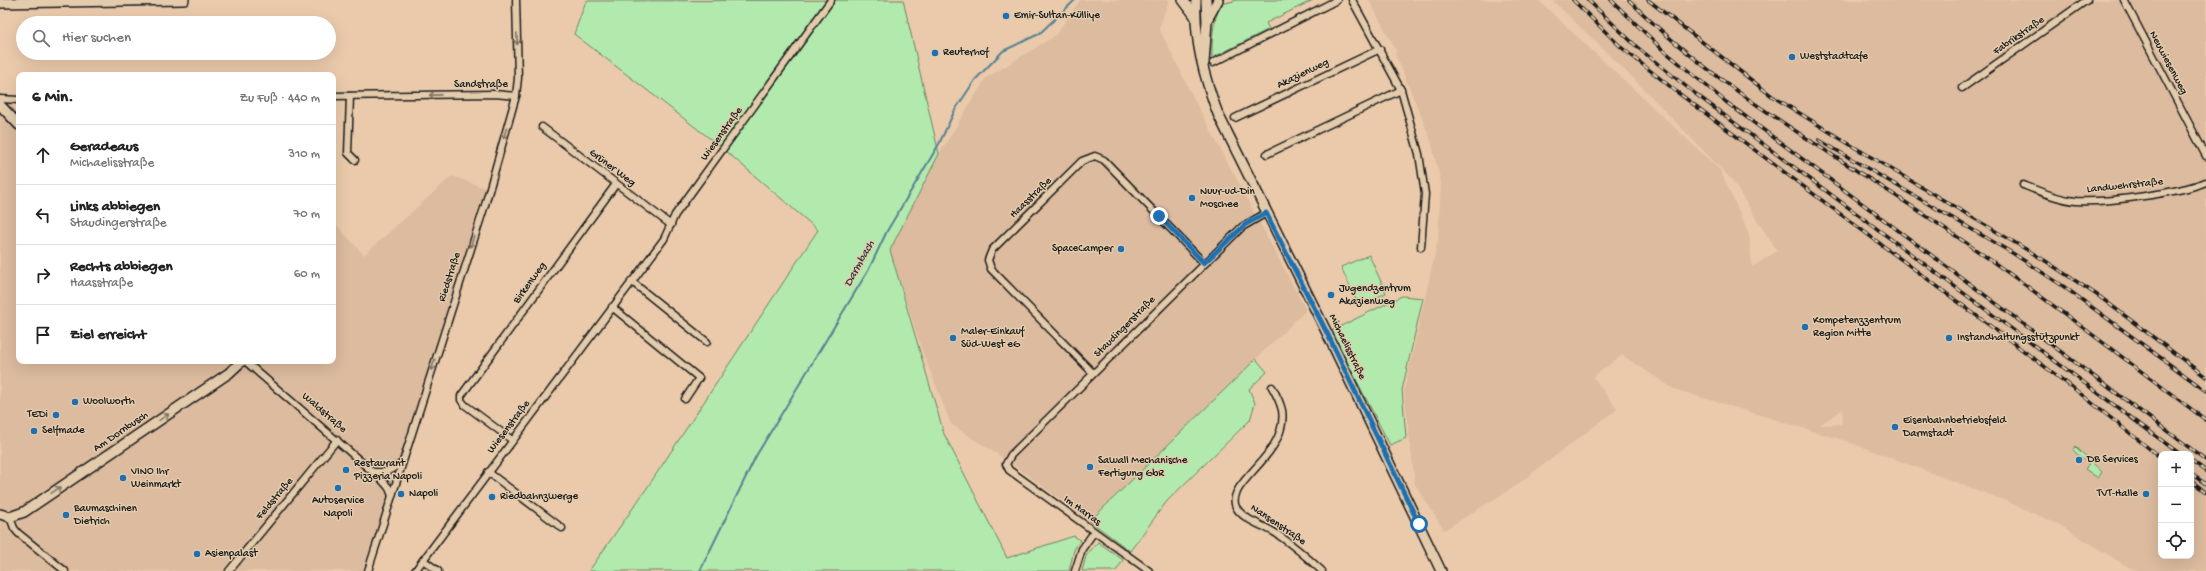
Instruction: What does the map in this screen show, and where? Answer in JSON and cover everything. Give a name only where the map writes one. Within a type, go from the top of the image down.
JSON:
[{"type":"street","points":[[0,3],[184,0]]},
{"type":"street","name":"Sandstraße","points":[[336,96],[516,96],[518,78],[516,0]]},
{"type":"street","name":"Wiesenstraße","points":[[415,571],[664,239],[675,216],[831,0]]},
{"type":"street","points":[[1184,0],[1195,16]]},
{"type":"street","name":"Michaelisstraße","points":[[1196,0],[1195,16],[1198,49],[1218,114],[1330,340],[1441,571]]},
{"type":"street","name":"Michaelisstraße","points":[[1203,68],[1207,21],[1206,0]]},
{"type":"street","points":[[1207,21],[1212,8],[1218,0]]},
{"type":"street","points":[[1213,63],[1337,0]]},
{"type":"street","points":[[1352,0],[1401,90],[1419,154],[1425,194],[1421,247]]},
{"type":"street","name":"Fabrikstraße","points":[[1962,88],[2087,0]]},
{"type":"street","name":"Neuwiesenweg","points":[[2124,0],[2206,156]]},
{"type":"street","name":"Akazienweg","points":[[1235,118],[1380,49]]},
{"type":"street","points":[[1267,154],[1401,90]]},
{"type":"street","points":[[350,96],[348,153],[355,160]]},
{"type":"street","name":"Riedstraße","points":[[368,571],[485,205],[516,96]]},
{"type":"street","points":[[0,99],[16,100]]},
{"type":"street","points":[[0,105],[16,122]]},
{"type":"street","name":"Grüner Weg","points":[[542,127],[671,225]]},
{"type":"street","name":"Haasstraße","points":[[1092,373],[991,269],[988,260],[992,250],[1082,161],[1095,156],[1104,160],[1204,263]]},
{"type":"street","name":"Landwehrstraße","points":[[2023,185],[2052,196],[2085,201],[2191,188],[2206,182]]},
{"type":"street","name":"Birkenweg","points":[[512,440],[465,405],[461,400],[461,396],[616,184]]},
{"type":"street","name":"Staudingerstraße","points":[[1006,464],[1011,455],[1204,263],[1246,224],[1266,213]]},
{"type":"street","points":[[631,281],[707,342]]},
{"type":"street","points":[[612,307],[699,378],[685,399]]},
{"type":"street","name":"Am Dornbusch","points":[[10,517],[24,512],[223,378],[239,364]]},
{"type":"street","name":"Waldstraße","points":[[248,364],[374,472],[386,484],[390,491],[391,498]]},
{"type":"street","name":"Nansenstraße","points":[[1272,387],[1282,410],[1279,437],[1268,455],[1239,485],[1235,494],[1235,504],[1245,516],[1285,540],[1322,571]]},
{"type":"street","name":"Feldstraße","points":[[229,571],[337,440]]},
{"type":"street","points":[[374,472],[386,472],[401,464]]},
{"type":"street","name":"Im Harras","points":[[1006,464],[1009,470],[1149,571]]},
{"type":"street","points":[[488,472],[562,528]]},
{"type":"street","points":[[0,514],[10,517],[18,533],[64,571]]},
{"type":"street","points":[[1075,571],[1082,548],[1094,532]]},
{"type":"street","points":[[423,560],[438,571]]},
{"type":"shaded area","points":[[1080,0],[1169,0],[1159,28],[1196,103],[1306,310],[1090,521],[1018,468],[951,424],[922,350],[890,250],[939,154],[986,78],[1055,36]]},
{"type":"shaded area","points":[[1369,0],[1538,0],[1720,170],[1749,234],[1752,267],[1777,251],[1731,179],[1633,78],[1552,0],[2206,0],[2206,571],[2135,571],[2060,525],[2004,500],[1846,441],[1674,389],[1622,355],[1593,377],[1617,409],[1514,487],[1444,530],[1415,484],[1404,391],[1438,240],[1441,183],[1431,140],[1395,53],[1397,52]],"holes":[[[1843,409],[1842,424],[1820,425]]]},
{"type":"shaded area","points":[[0,92],[16,110],[16,364],[336,364],[336,224],[364,255],[452,176],[485,188],[364,571],[0,571]]},
{"type":"green space","points":[[903,0],[939,154],[890,250],[944,434],[1007,558],[1074,536],[1080,540],[1074,550],[1069,571],[589,571],[647,488],[818,230],[721,147],[574,34],[586,1]]},
{"type":"green space","points":[[1237,0],[1313,0],[1266,23],[1269,29],[1212,58],[1214,23],[1219,10],[1222,4]]},
{"type":"green space","points":[[1369,255],[1386,293],[1359,306],[1341,267]]},
{"type":"green space","points":[[1402,296],[1423,298],[1402,390],[1406,438],[1390,445],[1331,331]]},
{"type":"green space","points":[[1256,359],[1267,372],[1249,389],[1255,403],[1250,420],[1167,501],[1130,551],[1090,521]]},
{"type":"green space","points":[[2076,447],[2102,472],[2098,478],[2085,469],[2089,465],[2073,450]]},
{"type":"green space","points":[[1098,542],[1123,560],[1116,571],[1082,571],[1086,556]]},
{"type":"waterway","name":"Darmbach","points":[[700,571],[756,456],[869,269],[887,231],[939,144],[955,110],[975,80],[1003,51],[1039,34],[1075,0]]},
{"type":"railway","points":[[1573,0],[1622,48],[1677,92],[2072,387],[2158,456]]},
{"type":"railway","points":[[1588,0],[1637,47],[1693,92],[2176,451]]},
{"type":"railway","points":[[1611,0],[1662,49],[1726,102],[2206,460]]},
{"type":"railway","points":[[1629,0],[1663,32],[1736,90],[1774,117],[1892,193],[2001,267],[2206,420]]},
{"type":"railway","points":[[1648,0],[1772,96],[1849,144],[2044,260],[2100,297],[2206,377]]},
{"type":"railway","points":[[1819,140],[2014,254],[2063,286],[2206,391]]},
{"type":"railway","points":[[2194,462],[2206,471]]},
{"type":"railway","points":[[2194,476],[2206,484]]},
{"type":"railway","points":[[2194,483],[2206,492]]},
{"type":"place","name":"Emir-Sultan-Külliye","points":[[1006,16]]},
{"type":"place","name":"Reuterhof","points":[[935,53]]},
{"type":"place","name":"Weststadtcafe","points":[[1792,57]]},
{"type":"place","name":"Nuur-ud-Din Moschee","points":[[1192,198]]},
{"type":"place","name":"SpaceCamper","points":[[1121,249]]},
{"type":"place","name":"Jugendzentrum Akazienweg","points":[[1331,295]]},
{"type":"place","name":"Kompetenzzentrum Region Mitte","points":[[1805,327]]},
{"type":"place","name":"Maler-Einkauf Süd-West eG","points":[[953,338]]},
{"type":"place","name":"Instandhaltungsstützpunkt","points":[[1949,338]]},
{"type":"place","name":"Woolworth","points":[[75,402]]},
{"type":"place","name":"TEDi","points":[[56,415]]},
{"type":"place","name":"Eisenbahnbetriebsfeld Darmstadt","points":[[1895,427]]},
{"type":"place","name":"Selfmade","points":[[34,431]]},
{"type":"place","name":"DB Services","points":[[2079,460]]},
{"type":"place","name":"Sawall Mechanische Fertigung GbR","points":[[1090,467]]},
{"type":"place","name":"Restaurant Pizzeria Napoli","points":[[346,470]]},
{"type":"place","name":"VINO Ihr Weinmarkt","points":[[123,478]]},
{"type":"place","name":"Autoservice Napoli","points":[[338,488]]},
{"type":"place","name":"Napoli","points":[[401,494]]},
{"type":"place","name":"TVT-Halle","points":[[2146,494]]},
{"type":"place","name":"Riedbahnzwerge","points":[[492,497]]},
{"type":"place","name":"Baumaschinen Dietrich","points":[[66,515]]},
{"type":"place","name":"Asienpalast","points":[[197,554]]},
{"type":"route","points":[[1159,216],[1204,263],[1246,224],[1266,213],[1327,333],[1419,524]]}]
